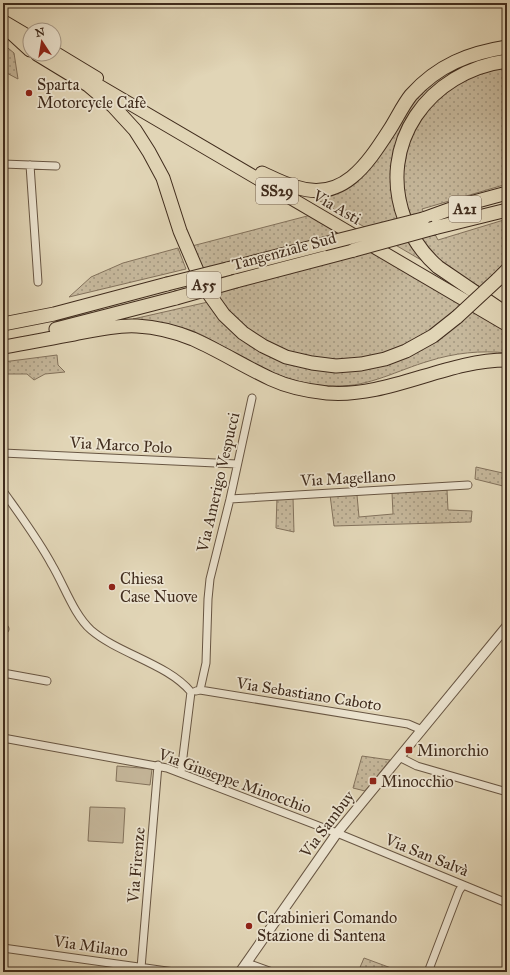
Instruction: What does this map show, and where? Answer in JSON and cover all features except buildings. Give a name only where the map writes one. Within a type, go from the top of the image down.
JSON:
[{"type":"highway","points":[[4,25],[22,42]]},
{"type":"highway","points":[[262,173],[296,188],[311,190],[326,190],[352,179],[372,158],[410,96],[431,76],[454,62],[483,51],[507,47]]},
{"type":"highway","points":[[507,61],[462,74],[440,88],[424,104],[410,125],[402,144],[397,166],[397,189],[401,209],[409,230],[418,245],[434,263],[507,314]]},
{"type":"highway","name":"A55","points":[[50,62],[88,86],[113,106],[135,130],[163,178],[180,231],[204,287],[224,315],[243,332],[263,346],[286,357],[312,364],[336,366],[361,364],[385,359],[406,351],[433,336],[457,317],[507,270]]},
{"type":"highway","name":"A55","points":[[423,219],[459,206],[507,193]]},
{"type":"highway","name":"A21","points":[[423,219],[507,198]]},
{"type":"highway","name":"Tangenziale Sud","points":[[3,340],[58,329],[434,228],[507,210]]},
{"type":"highway","name":"Tangenziale Sud","points":[[3,324],[54,314],[423,219]]},
{"type":"highway","points":[[3,347],[104,328],[137,326],[164,330],[192,339],[272,380],[301,389],[328,393],[361,392],[403,383],[472,363],[507,360]]},
{"type":"main road","points":[[4,25],[22,33]]},
{"type":"main road","points":[[4,25],[22,37]]},
{"type":"main road","name":"Via Asti","points":[[62,57],[126,96],[262,173],[507,318]]},
{"type":"main road","name":"Via Asti","points":[[61,62],[123,101],[507,326]]},
{"type":"street","points":[[3,164],[56,166]]},
{"type":"street","points":[[30,165],[38,282]]},
{"type":"street","name":"Via Amerigo Vespucci","points":[[200,690],[206,663],[210,579],[230,499],[252,398]]},
{"type":"street","name":"Via Marco Polo","points":[[3,453],[237,464]]},
{"type":"street","name":"Via Magellano","points":[[230,499],[468,485]]},
{"type":"street","points":[[3,491],[31,530],[52,564],[81,620],[91,630],[107,641],[180,680],[191,692],[181,773]]},
{"type":"street","name":"Via Sambuy","points":[[240,972],[337,833],[507,626]]},
{"type":"street","points":[[3,673],[47,681]]},
{"type":"street","name":"Via Sebastiano Caboto","points":[[191,692],[200,690],[408,724],[422,730]]},
{"type":"street","name":"Via Giuseppe Minocchio","points":[[3,738],[158,765],[337,833]]},
{"type":"street","points":[[399,757],[417,766],[507,792]]},
{"type":"street","name":"Via Firenze","points":[[141,968],[158,765]]},
{"type":"street","name":"Via San Salvà","points":[[337,833],[507,904]]},
{"type":"street","points":[[428,972],[459,891],[463,885]]},
{"type":"street","name":"Via Milano","points":[[3,948],[174,972]]},
{"type":"street","points":[[247,963],[272,972]]},
{"type":"shaded area","points":[[3,44],[14,53],[18,79],[3,71]]},
{"type":"shaded area","points":[[507,50],[507,55],[471,64],[443,79],[425,94],[409,116],[394,170],[428,264],[313,197],[331,195],[353,185],[369,169],[419,93],[439,75],[472,58]]},
{"type":"shaded area","points":[[507,66],[507,184],[422,209],[438,240],[507,219],[507,264],[482,288],[457,274],[424,244],[406,211],[402,176],[408,139],[422,113],[466,77]]},
{"type":"shaded area","points":[[311,215],[335,232],[463,304],[435,331],[383,356],[337,362],[290,353],[268,343],[246,329],[216,298],[199,265],[192,246]]},
{"type":"shaded area","points":[[178,248],[186,269],[69,297],[91,277],[123,263]]},
{"type":"shaded area","points":[[208,302],[291,362],[381,363],[472,310],[507,331],[507,353],[477,352],[458,354],[429,361],[360,384],[348,386],[315,385],[286,378],[266,370],[193,331],[156,322],[133,319]]},
{"type":"shaded area","points":[[57,355],[58,365],[65,372],[45,374],[34,380],[27,374],[3,374],[3,362]]},
{"type":"shaded area","points":[[476,467],[507,474],[507,487],[475,479]]},
{"type":"shaded area","points":[[447,490],[448,510],[472,511],[471,522],[334,526],[330,495],[357,495],[359,517],[393,514],[392,493]]},
{"type":"shaded area","points":[[277,497],[293,497],[294,532],[276,528]]},
{"type":"shaded area","points":[[362,756],[390,760],[365,791],[353,788]]},
{"type":"shaded area","points":[[117,766],[152,769],[150,785],[116,781]]},
{"type":"shaded area","points":[[90,807],[125,808],[123,843],[88,841]]},
{"type":"shaded area","points":[[364,958],[402,972],[358,972]]},
{"type":"place","name":"Sparta Motorcycle Cafè","points":[[29,93]]},
{"type":"place","name":"Chiesa Case Nuove","points":[[112,587]]},
{"type":"place","name":"Minorchio","points":[[409,750]]},
{"type":"place","name":"Minocchio","points":[[373,781]]},
{"type":"place","name":"Carabinieri Comando Stazione di Santena","points":[[249,926]]}]
